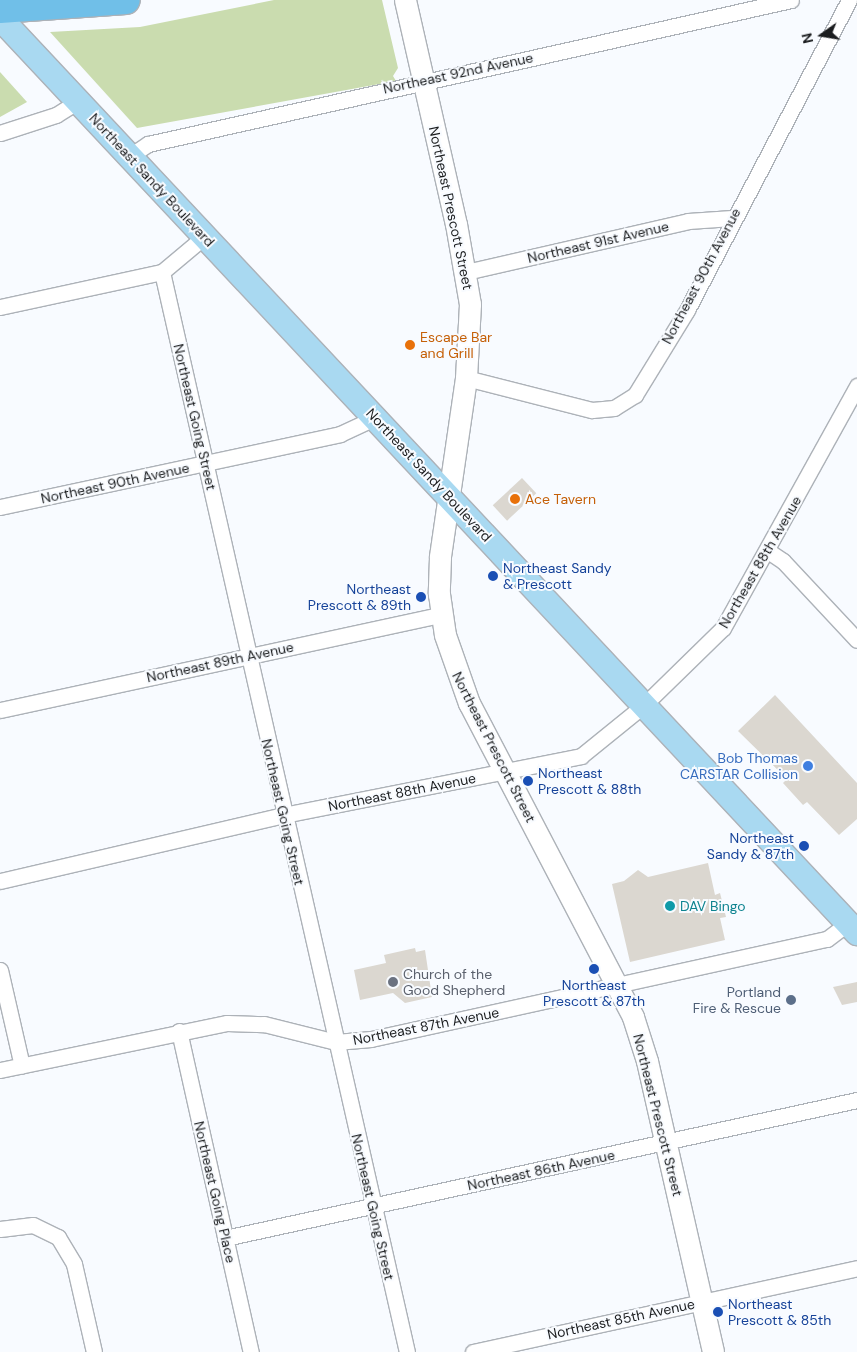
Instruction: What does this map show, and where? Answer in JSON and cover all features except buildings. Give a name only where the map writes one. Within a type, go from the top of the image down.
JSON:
[{"type":"highway","points":[[0,9],[126,0]]},
{"type":"main road","name":"Northeast Sandy Boulevard","points":[[0,18],[852,928]]},
{"type":"street","name":"Northeast Prescott Street","points":[[405,0],[466,272],[470,322],[466,378],[440,557],[441,615],[460,683],[618,985],[640,1037],[666,1142],[713,1352]]},
{"type":"street","name":"Northeast 92nd Avenue","points":[[130,156],[148,144],[790,0]]},
{"type":"street","name":"Northeast 90th Avenue","points":[[466,378],[592,410],[621,405],[635,395],[687,310],[732,218],[849,0]]},
{"type":"street","points":[[0,133],[56,115],[78,101]]},
{"type":"street","name":"Northeast 91st Avenue","points":[[466,272],[688,221],[732,218]]},
{"type":"street","points":[[0,307],[162,272],[205,236]]},
{"type":"street","name":"Northeast Going Street","points":[[162,272],[407,1352]]},
{"type":"street","name":"Northeast 88th Avenue","points":[[0,880],[284,815],[580,756],[644,705],[718,634],[768,551],[857,386]]},
{"type":"street","name":"Northeast 90th Avenue","points":[[0,507],[340,434],[374,418]]},
{"type":"street","points":[[768,551],[783,561],[857,640]]},
{"type":"street","name":"Northeast 89th Avenue","points":[[0,710],[441,615]]},
{"type":"street","name":"Northeast 87th Avenue","points":[[0,1070],[179,1031],[256,1022],[336,1042],[371,1039],[827,938],[852,928]]},
{"type":"street","points":[[0,970],[22,1066]]},
{"type":"street","name":"Northeast Going Place","points":[[179,1031],[251,1352]]},
{"type":"street","name":"Northeast 86th Avenue","points":[[225,1238],[857,1100]]},
{"type":"street","points":[[0,1229],[33,1225],[58,1237],[74,1264],[94,1352]]},
{"type":"street","name":"Northeast 85th Avenue","points":[[473,1352],[857,1268]]},
{"type":"green space","points":[[274,0],[382,0],[398,68],[393,76],[396,81],[137,128],[50,32],[140,27]]},
{"type":"green space","points":[[0,72],[27,102],[0,117]]},
{"type":"place","name":"Escape Bar and Grill","points":[[410,345]]},
{"type":"place","name":"Ace Tavern","points":[[515,499]]},
{"type":"place","name":"Northeast Sandy & Prescott","points":[[493,576]]},
{"type":"place","name":"Northeast Prescott & 89th","points":[[421,597]]},
{"type":"place","name":"Bob Thomas CARSTAR Collision","points":[[808,766]]},
{"type":"place","name":"Northeast Prescott & 88th","points":[[528,781]]},
{"type":"place","name":"Northeast Sandy & 87th","points":[[804,846]]},
{"type":"place","name":"DAV Bingo","points":[[670,906]]},
{"type":"place","name":"Northeast Prescott & 87th","points":[[594,969]]},
{"type":"place","name":"Church of the Good Shepherd","points":[[393,982]]},
{"type":"place","name":"Portland Fire & Rescue","points":[[791,1000]]},
{"type":"place","name":"Northeast Prescott & 85th","points":[[718,1312]]}]
